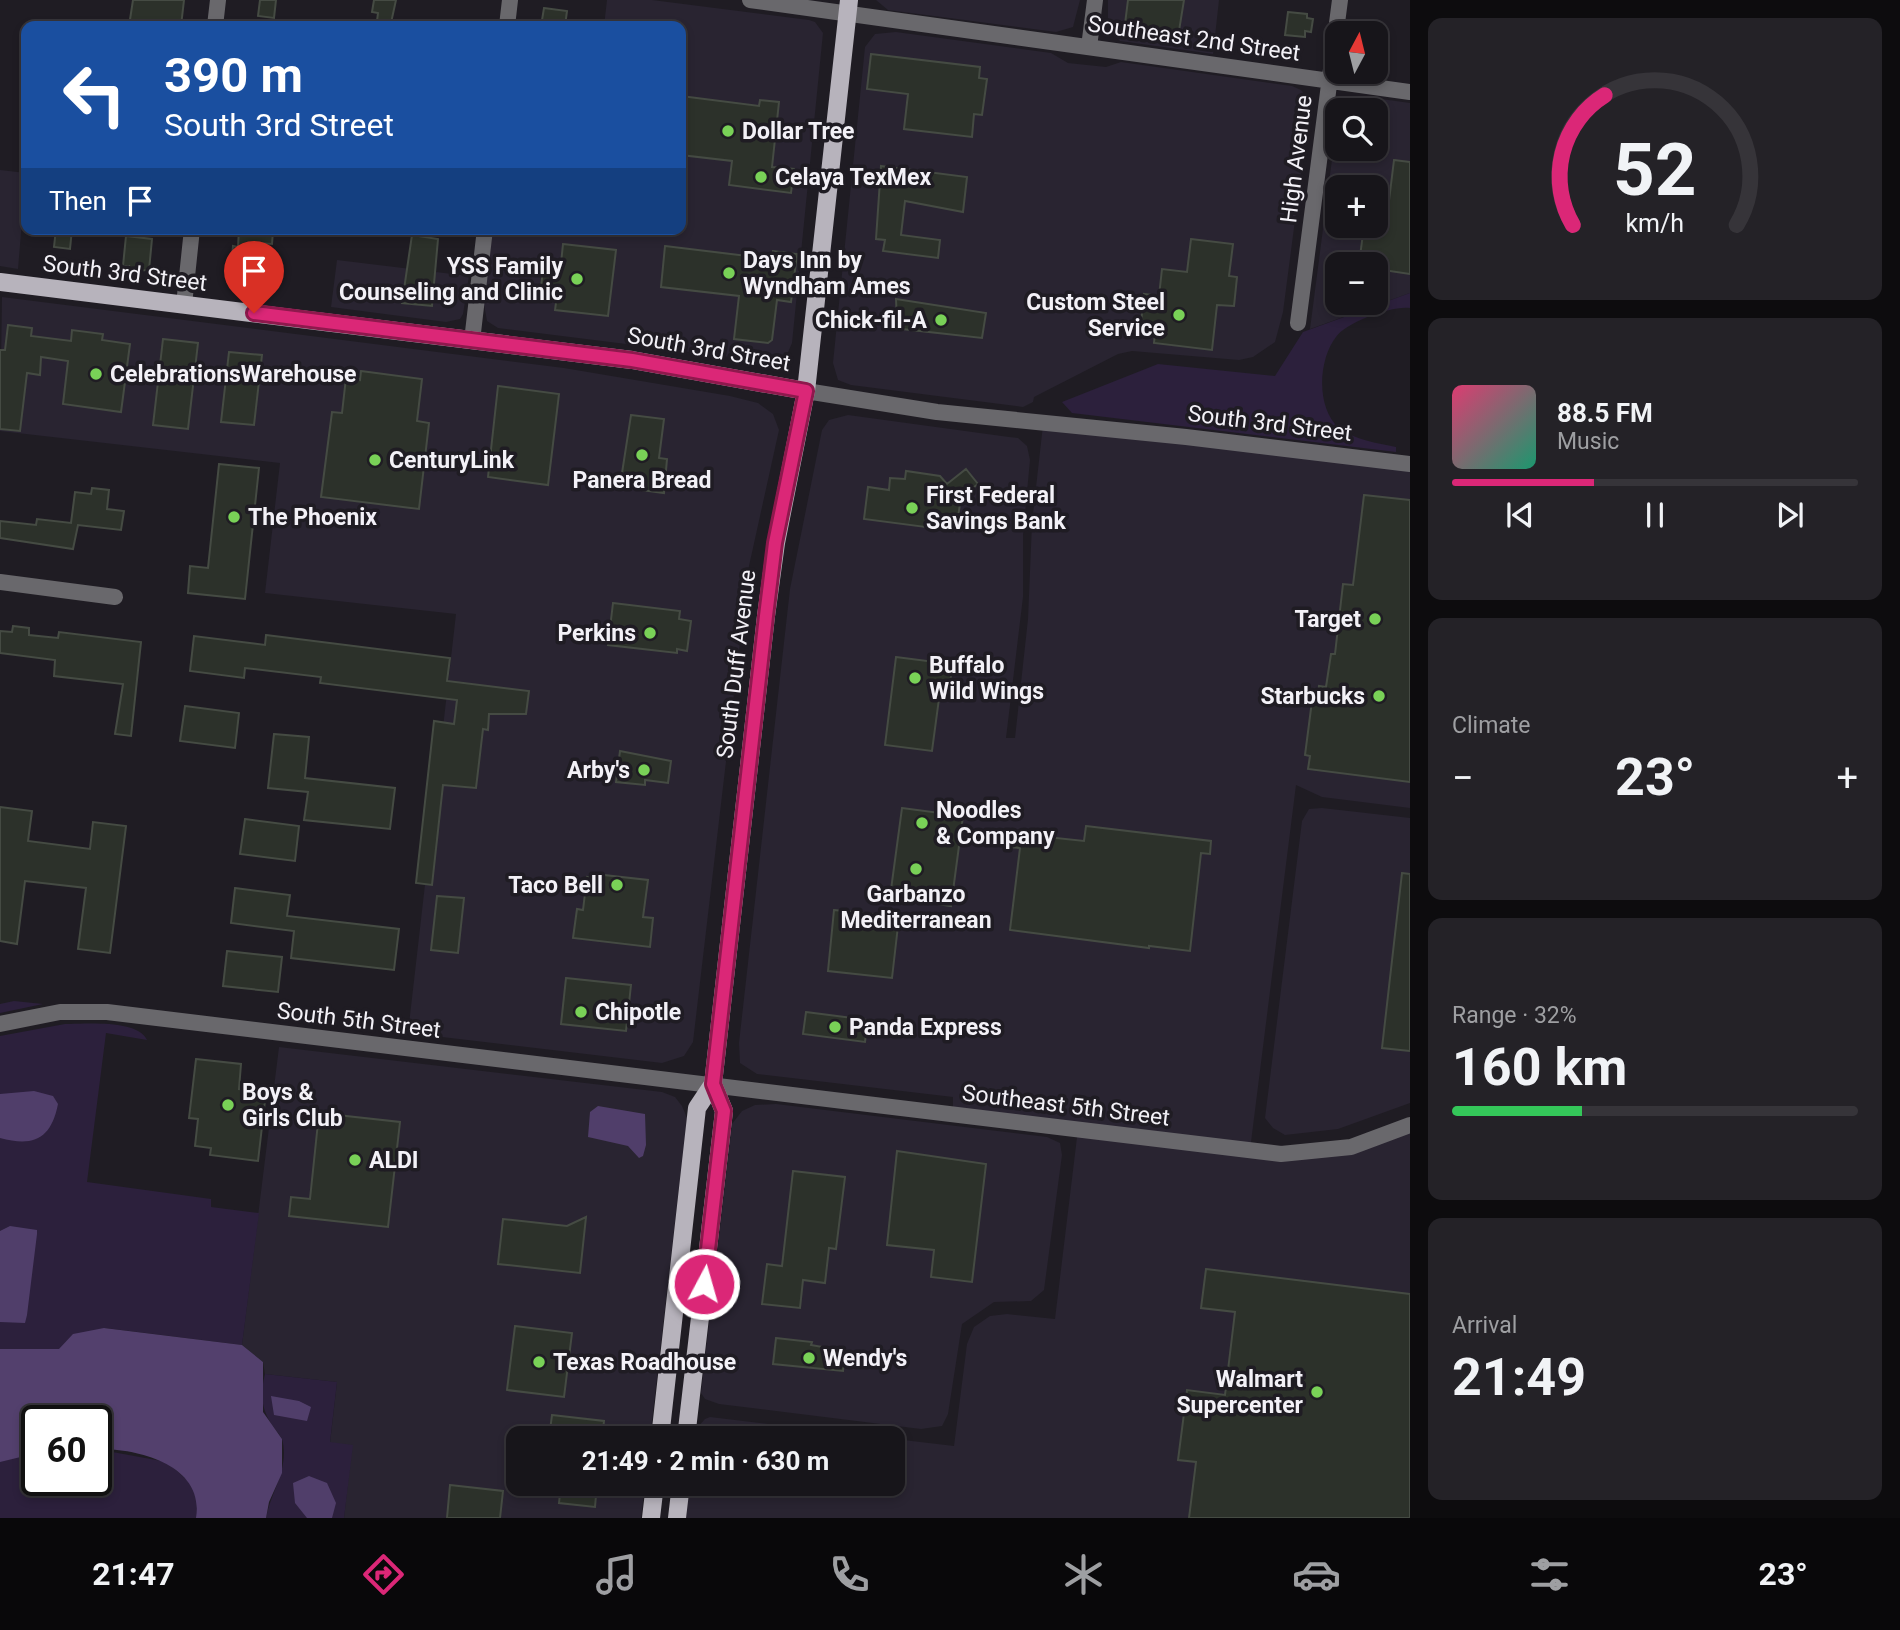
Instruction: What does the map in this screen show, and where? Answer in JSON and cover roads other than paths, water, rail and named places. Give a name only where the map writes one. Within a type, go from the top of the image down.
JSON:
[{"type":"main road","name":"South Duff Avenue","points":[[661,1426],[697,1108],[713,1084],[770,582],[806,391],[848,6]]},
{"type":"main road","name":"South 3rd Street","points":[[0,282],[645,362],[806,391]]},
{"type":"main road","name":"South Duff Avenue","points":[[687,1426],[724,1111],[713,1084]]},
{"type":"main road","points":[[651,1518],[654,1496]]},
{"type":"main road","points":[[677,1518],[680,1496]]},
{"type":"street","points":[[216,21],[218,0]]},
{"type":"street","points":[[508,21],[510,0]]},
{"type":"street","name":"Southeast 2nd Street","points":[[750,0],[848,6],[1089,47],[1325,80]]},
{"type":"street","points":[[1089,47],[1095,0]]},
{"type":"street","name":"High Avenue","points":[[1337,21],[1340,0]]},
{"type":"street","name":"High Avenue","points":[[1298,323],[1329,84]]},
{"type":"street","name":"Southeast 2nd Street","points":[[1351,84],[1410,92]]},
{"type":"street","points":[[184,305],[191,235]]},
{"type":"street","points":[[472,341],[484,235]]},
{"type":"street","name":"South 3rd Street","points":[[806,391],[936,412],[1186,437],[1410,464]]},
{"type":"street","points":[[0,582],[115,597]]},
{"type":"street","name":"South 5th Street","points":[[0,1024],[60,1012],[107,1012],[713,1084]]},
{"type":"street","name":"Southeast 5th Street","points":[[713,1084],[1281,1154],[1351,1147],[1410,1125]]},
{"type":"place","name":"Dollar Tree","points":[[728,131]]},
{"type":"place","name":"Celaya TexMex","points":[[761,177]]},
{"type":"place","name":"Days Inn by Wyndham Ames","points":[[729,273]]},
{"type":"place","name":"YSS Family Counseling and Clinic","points":[[577,279]]},
{"type":"place","name":"Custom Steel Service","points":[[1179,315]]},
{"type":"place","name":"Chick-fil-A","points":[[941,320]]},
{"type":"place","name":"CelebrationsWarehouse","points":[[96,374]]},
{"type":"place","name":"Panera Bread","points":[[642,455]]},
{"type":"place","name":"CenturyLink","points":[[375,460]]},
{"type":"place","name":"First Federal Savings Bank","points":[[912,508]]},
{"type":"place","name":"The Phoenix","points":[[234,517]]},
{"type":"place","name":"Target","points":[[1375,619]]},
{"type":"place","name":"Perkins","points":[[650,633]]},
{"type":"place","name":"Buffalo Wild Wings","points":[[915,678]]},
{"type":"place","name":"Starbucks","points":[[1379,696]]},
{"type":"place","name":"Arby's","points":[[644,770]]},
{"type":"place","name":"Noodles & Company","points":[[922,823]]},
{"type":"place","name":"Garbanzo Mediterranean","points":[[916,869]]},
{"type":"place","name":"Taco Bell","points":[[617,885]]},
{"type":"place","name":"Chipotle","points":[[581,1012]]},
{"type":"place","name":"Panda Express","points":[[835,1027]]},
{"type":"place","name":"Boys & Girls Club","points":[[228,1105]]},
{"type":"place","name":"ALDI","points":[[355,1160]]},
{"type":"place","name":"Wendy's","points":[[809,1358]]},
{"type":"place","name":"Texas Roadhouse","points":[[539,1362]]},
{"type":"place","name":"Walmart Supercenter","points":[[1317,1392]]}]
